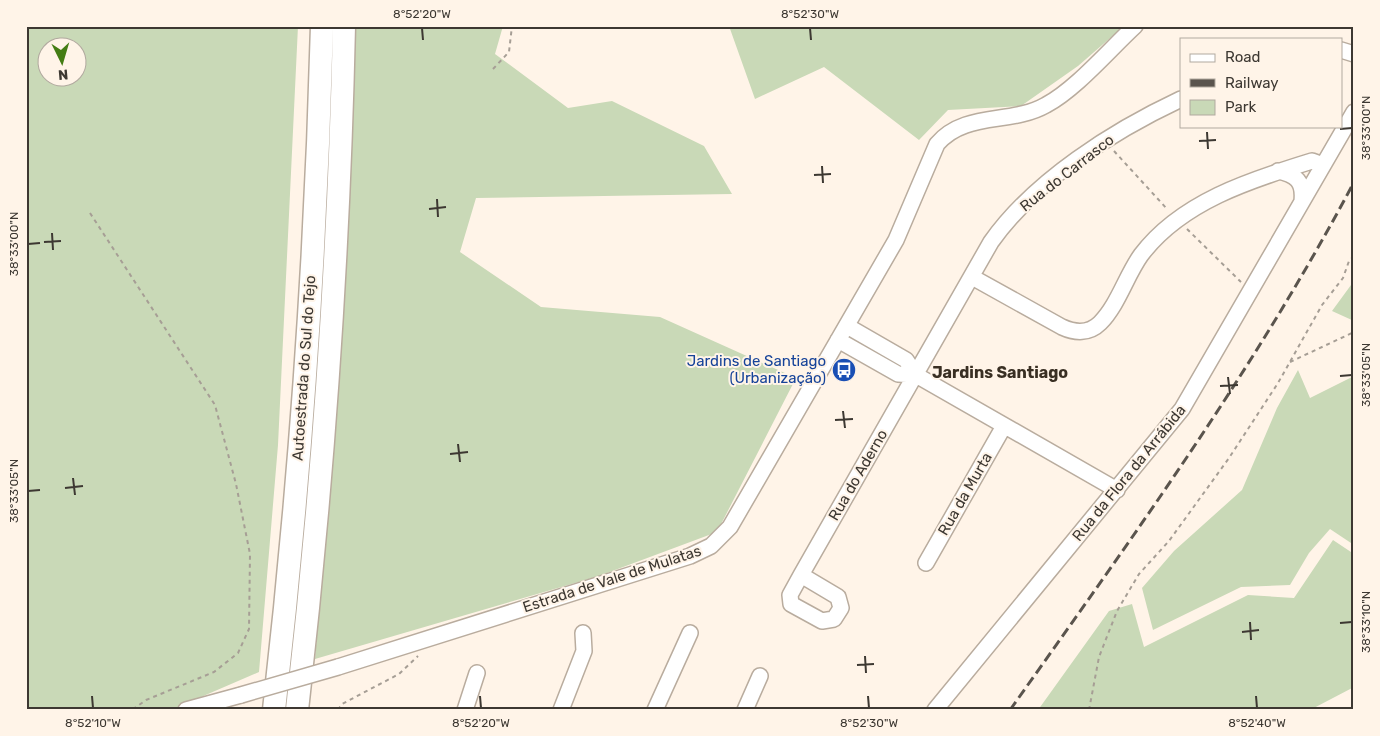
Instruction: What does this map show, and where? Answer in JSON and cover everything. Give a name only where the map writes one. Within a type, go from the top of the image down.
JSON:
[{"type":"highway","name":"Autoestrada do Sul do Tejo","points":[[274,710],[288,589],[310,302],[322,26]]},
{"type":"highway","name":"Autoestrada do Sul do Tejo","points":[[297,710],[315,535],[328,373],[339,177],[344,26]]},
{"type":"street","name":"Estrada de Vale de Mulatas","points":[[186,710],[338,667],[701,552],[721,538],[782,451],[838,340],[896,240],[930,157],[945,134],[966,124],[1020,115],[1045,106],[1064,93],[1135,26]]},
{"type":"street","points":[[1342,49],[1354,54]]},
{"type":"street","name":"Rua do Carrasco","points":[[916,375],[992,242],[1015,213],[1056,177],[1107,140],[1180,100]]},
{"type":"street","name":"Rua da Flora da Arrábida","points":[[935,710],[1182,409],[1354,112]]},
{"type":"street","points":[[972,277],[1062,328],[1079,332],[1087,331],[1100,323],[1138,259],[1155,239],[1177,219],[1227,192],[1278,171],[1312,161],[1323,165]]},
{"type":"street","points":[[1278,171],[1291,174],[1298,179],[1303,189],[1302,201]]},
{"type":"street","points":[[847,326],[906,360],[916,375],[1117,490]]},
{"type":"street","points":[[857,350],[866,336]]},
{"type":"street","points":[[838,340],[898,374],[916,375]]},
{"type":"street","name":"Rua do Aderno","points":[[801,575],[916,375]]},
{"type":"street","name":"Rua da Murta","points":[[926,563],[1004,426]]},
{"type":"street","points":[[561,710],[584,651],[583,633]]},
{"type":"street","points":[[655,710],[690,633]]},
{"type":"street","points":[[465,710],[477,673]]},
{"type":"street","points":[[745,710],[760,676]]},
{"type":"path","points":[[493,68],[509,52],[512,26]]},
{"type":"path","points":[[1107,140],[1115,153],[1177,219],[1250,292]]},
{"type":"path","points":[[90,214],[215,405],[236,484],[250,554],[249,629],[238,653],[214,672],[146,700],[132,710]]},
{"type":"path","points":[[1089,710],[1098,657],[1117,611],[1139,574],[1169,541],[1229,458],[1290,362],[1322,305],[1343,278],[1349,261],[1354,256]]},
{"type":"path","points":[[1290,362],[1354,332]]},
{"type":"path","points":[[338,710],[342,704],[399,674],[419,655],[433,636]]},
{"type":"green space","points":[[26,26],[298,26],[278,445],[259,672],[171,710],[26,710]]},
{"type":"green space","points":[[355,26],[503,26],[495,54],[568,108],[612,101],[704,146],[732,194],[476,198],[460,252],[541,307],[660,317],[796,378],[717,532],[599,576],[315,659],[342,320]]},
{"type":"green space","points":[[729,26],[1124,26],[1078,66],[1021,106],[948,110],[919,140],[824,67],[755,99]]},
{"type":"green space","points":[[1351,285],[1354,285],[1354,321],[1332,311]]},
{"type":"green space","points":[[1298,370],[1310,398],[1354,376],[1354,545],[1330,529],[1309,553],[1290,585],[1241,587],[1153,630],[1142,588],[1174,551],[1242,490],[1277,408]]},
{"type":"green space","points":[[1333,540],[1354,554],[1354,687],[1310,710],[1038,710],[1109,611],[1132,604],[1144,647],[1248,595],[1294,598]]},
{"type":"railway","points":[[1010,710],[1191,452],[1276,319],[1354,182]]},
{"type":"place","name":"Jardins de Santiago (Urbanização)","points":[[844,370]]},
{"type":"district","name":"Jardins Santiago","points":[[1000,372]]}]
